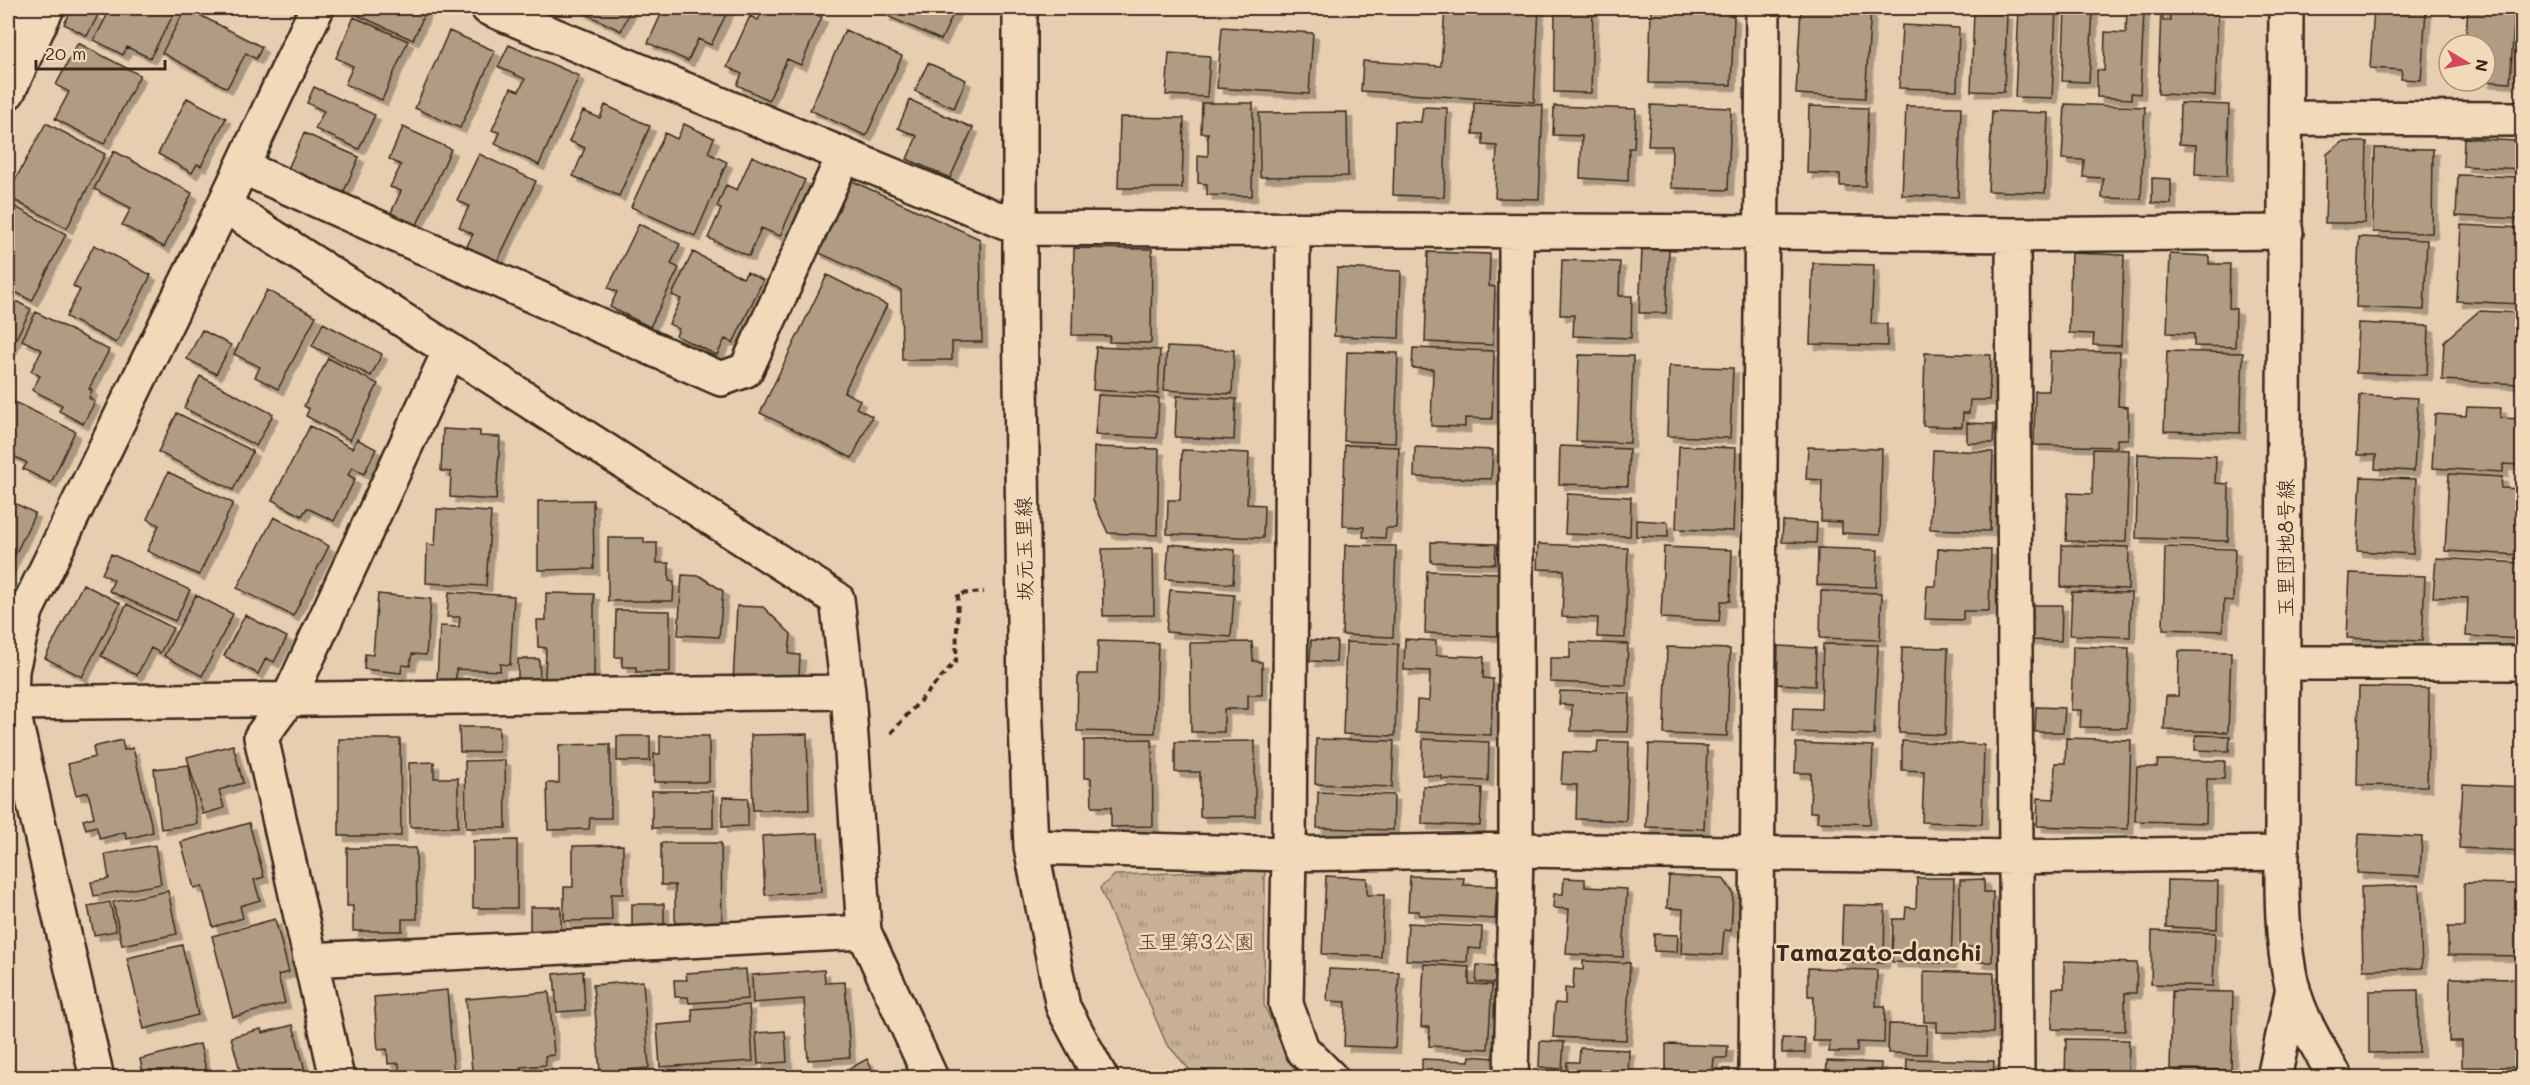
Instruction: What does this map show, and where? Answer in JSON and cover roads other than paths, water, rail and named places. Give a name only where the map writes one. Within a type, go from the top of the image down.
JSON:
[{"type":"street","points":[[97,1077],[11,703],[17,610],[224,205],[317,8]]},
{"type":"street","points":[[488,8],[1020,228],[1761,232],[2013,236],[2286,232]]},
{"type":"street","name":"坂元玉里線","points":[[1020,8],[1023,589],[1031,847],[1063,1007],[1101,1077]]},
{"type":"street","points":[[1756,1077],[1762,8]]},
{"type":"street","name":"玉里団地8号線","points":[[2286,8],[2282,853],[2284,938],[2293,987],[2315,1043],[2336,1077]]},
{"type":"street","points":[[8,13],[42,18],[8,92]]},
{"type":"street","points":[[2286,118],[2523,119]]},
{"type":"street","points":[[242,166],[721,379],[746,370],[844,155]]},
{"type":"street","points":[[224,205],[837,598],[848,692],[864,932],[931,1077]]},
{"type":"street","points":[[1293,230],[1290,854],[1286,1004],[1302,1049],[1331,1077]]},
{"type":"street","points":[[1511,1077],[1515,850],[1516,232]]},
{"type":"street","points":[[2013,236],[2017,1077]]},
{"type":"street","points":[[337,1077],[261,737],[288,700],[450,350]]},
{"type":"street","points":[[2283,663],[2523,663]]},
{"type":"street","points":[[11,703],[848,692]]},
{"type":"street","points":[[1031,847],[1290,854],[1515,850],[2016,857],[2282,853]]},
{"type":"street","points":[[310,960],[864,932]]},
{"type":"street","points":[[2274,1077],[2293,987]]},
{"type":"district","name":"Tamazato-danchi","points":[[1879,951]]},
{"type":"park label","name":"玉里第3公園","points":[[1196,940]]}]
